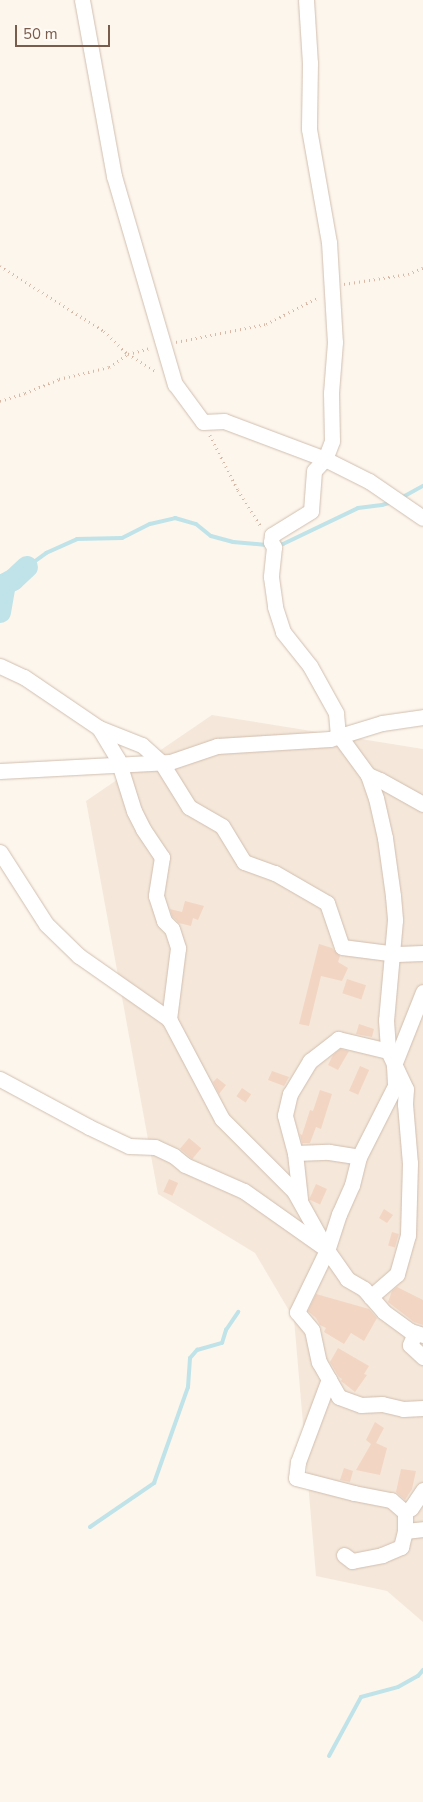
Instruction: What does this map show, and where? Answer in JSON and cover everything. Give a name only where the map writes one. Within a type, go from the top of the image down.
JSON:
[{"type":"street","points":[[82,0],[114,176],[175,384],[203,422],[224,421],[325,459],[369,482],[423,518]]},
{"type":"street","points":[[306,0],[310,63],[309,129],[328,242],[335,342],[331,393],[332,441],[325,459],[314,471],[311,511],[272,535],[271,542],[274,547],[271,577],[275,607],[283,632],[310,666],[336,713],[339,736],[368,775],[377,800],[385,838],[395,920],[386,1020],[395,1086],[359,1157],[352,1185],[339,1214],[327,1250],[297,1312],[312,1330],[319,1362],[339,1397],[362,1405],[382,1404],[403,1409],[423,1408]]},
{"type":"street","points":[[0,666],[24,677],[99,728],[142,744],[161,762],[189,807],[222,826],[244,862],[275,873],[327,903],[342,947],[392,953],[423,953]]},
{"type":"street","points":[[0,771],[170,762],[217,746],[330,739],[382,723],[423,717]]},
{"type":"street","points":[[99,728],[120,764],[138,820],[162,857],[156,896],[164,921],[172,929],[178,948],[169,1019]]},
{"type":"street","points":[[368,775],[423,804]]},
{"type":"street","points":[[0,852],[46,924],[79,956],[169,1019],[222,1119],[294,1190],[327,1250],[347,1279],[361,1287],[384,1312],[410,1331],[419,1334],[410,1345],[423,1357]]},
{"type":"street","points":[[391,1058],[423,992]]},
{"type":"street","points":[[301,1201],[295,1153],[285,1115],[290,1094],[310,1061],[338,1039],[391,1058],[406,1089],[405,1104],[410,1163],[416,1200],[416,1236],[397,1274],[371,1297]]},
{"type":"street","points":[[0,1079],[89,1128],[129,1146],[155,1147],[174,1156],[186,1165],[244,1191],[327,1250]]},
{"type":"street","points":[[295,1153],[329,1152],[359,1157]]},
{"type":"street","points":[[329,1379],[298,1462],[296,1478],[390,1500],[405,1512]]},
{"type":"street","points":[[405,1512],[411,1508],[423,1490]]},
{"type":"street","points":[[344,1555],[352,1561],[382,1555],[401,1547],[405,1531],[405,1512]]},
{"type":"street","points":[[405,1531],[423,1529]]},
{"type":"path","points":[[0,266],[104,331],[128,354],[175,384]]},
{"type":"path","points":[[0,400],[25,393],[59,379],[109,367],[128,354],[266,324],[342,284],[408,274],[423,268]]},
{"type":"path","points":[[203,422],[238,490],[271,542]]},
{"type":"shaded area","points":[[212,715],[423,749],[423,1622],[387,1591],[316,1576],[294,1319],[255,1253],[158,1194],[86,801]]},
{"type":"building","points":[[185,901],[204,906],[198,920],[193,918],[191,926],[179,923],[172,916],[170,909],[182,912]]},
{"type":"building","points":[[319,944],[332,948],[340,956],[338,962],[348,968],[342,981],[321,976],[309,1026],[299,1024]]},
{"type":"building","points":[[347,979],[366,985],[361,999],[342,993]]},
{"type":"building","points":[[359,1024],[374,1029],[372,1037],[356,1034]]},
{"type":"building","points":[[340,1049],[349,1051],[338,1070],[328,1065],[333,1055]]},
{"type":"building","points":[[360,1066],[369,1070],[358,1095],[349,1091]]},
{"type":"building","points":[[272,1071],[289,1077],[284,1086],[268,1080]]},
{"type":"building","points":[[217,1078],[226,1085],[219,1094],[213,1082]]},
{"type":"building","points":[[242,1088],[251,1094],[246,1102],[236,1096]]},
{"type":"building","points":[[320,1090],[332,1094],[321,1129],[316,1127],[310,1143],[302,1143],[300,1134],[302,1135],[310,1110],[313,1111]]},
{"type":"building","points":[[189,1138],[201,1148],[192,1159],[180,1149]]},
{"type":"building","points":[[169,1179],[178,1183],[172,1196],[163,1192]]},
{"type":"building","points":[[316,1184],[327,1189],[320,1204],[309,1200]]},
{"type":"building","points":[[384,1209],[393,1215],[387,1223],[379,1218]]},
{"type":"building","points":[[392,1232],[399,1234],[395,1247],[388,1245]]},
{"type":"building","points":[[397,1287],[423,1300],[423,1325],[414,1322],[388,1302],[392,1291]]},
{"type":"building","points":[[316,1294],[369,1309],[377,1318],[364,1341],[351,1333],[344,1344],[324,1332],[326,1328],[320,1325],[316,1318],[308,1311]]},
{"type":"building","points":[[338,1348],[369,1366],[364,1374],[367,1375],[355,1392],[341,1381],[342,1379],[330,1362]]},
{"type":"building","points":[[375,1422],[384,1428],[376,1443],[387,1448],[380,1475],[356,1470],[371,1444],[366,1440]]},
{"type":"building","points":[[344,1468],[353,1471],[350,1482],[340,1480]]},
{"type":"building","points":[[401,1469],[416,1471],[412,1489],[405,1500],[396,1492]]},
{"type":"waterway","points":[[401,498],[423,486]]},
{"type":"waterway","points":[[276,545],[283,544],[358,508],[392,502]]},
{"type":"waterway","points":[[27,567],[46,553],[77,539],[122,538],[150,524],[175,518],[196,524],[211,536],[233,542],[269,545]]},
{"type":"waterway","points":[[0,612],[5,584],[13,580],[27,567]]},
{"type":"waterway","points":[[90,1527],[154,1483],[188,1387],[190,1358],[197,1350],[222,1343],[226,1330],[238,1312]]},
{"type":"waterway","points":[[329,1756],[361,1697],[398,1687],[418,1676],[423,1670]]}]
